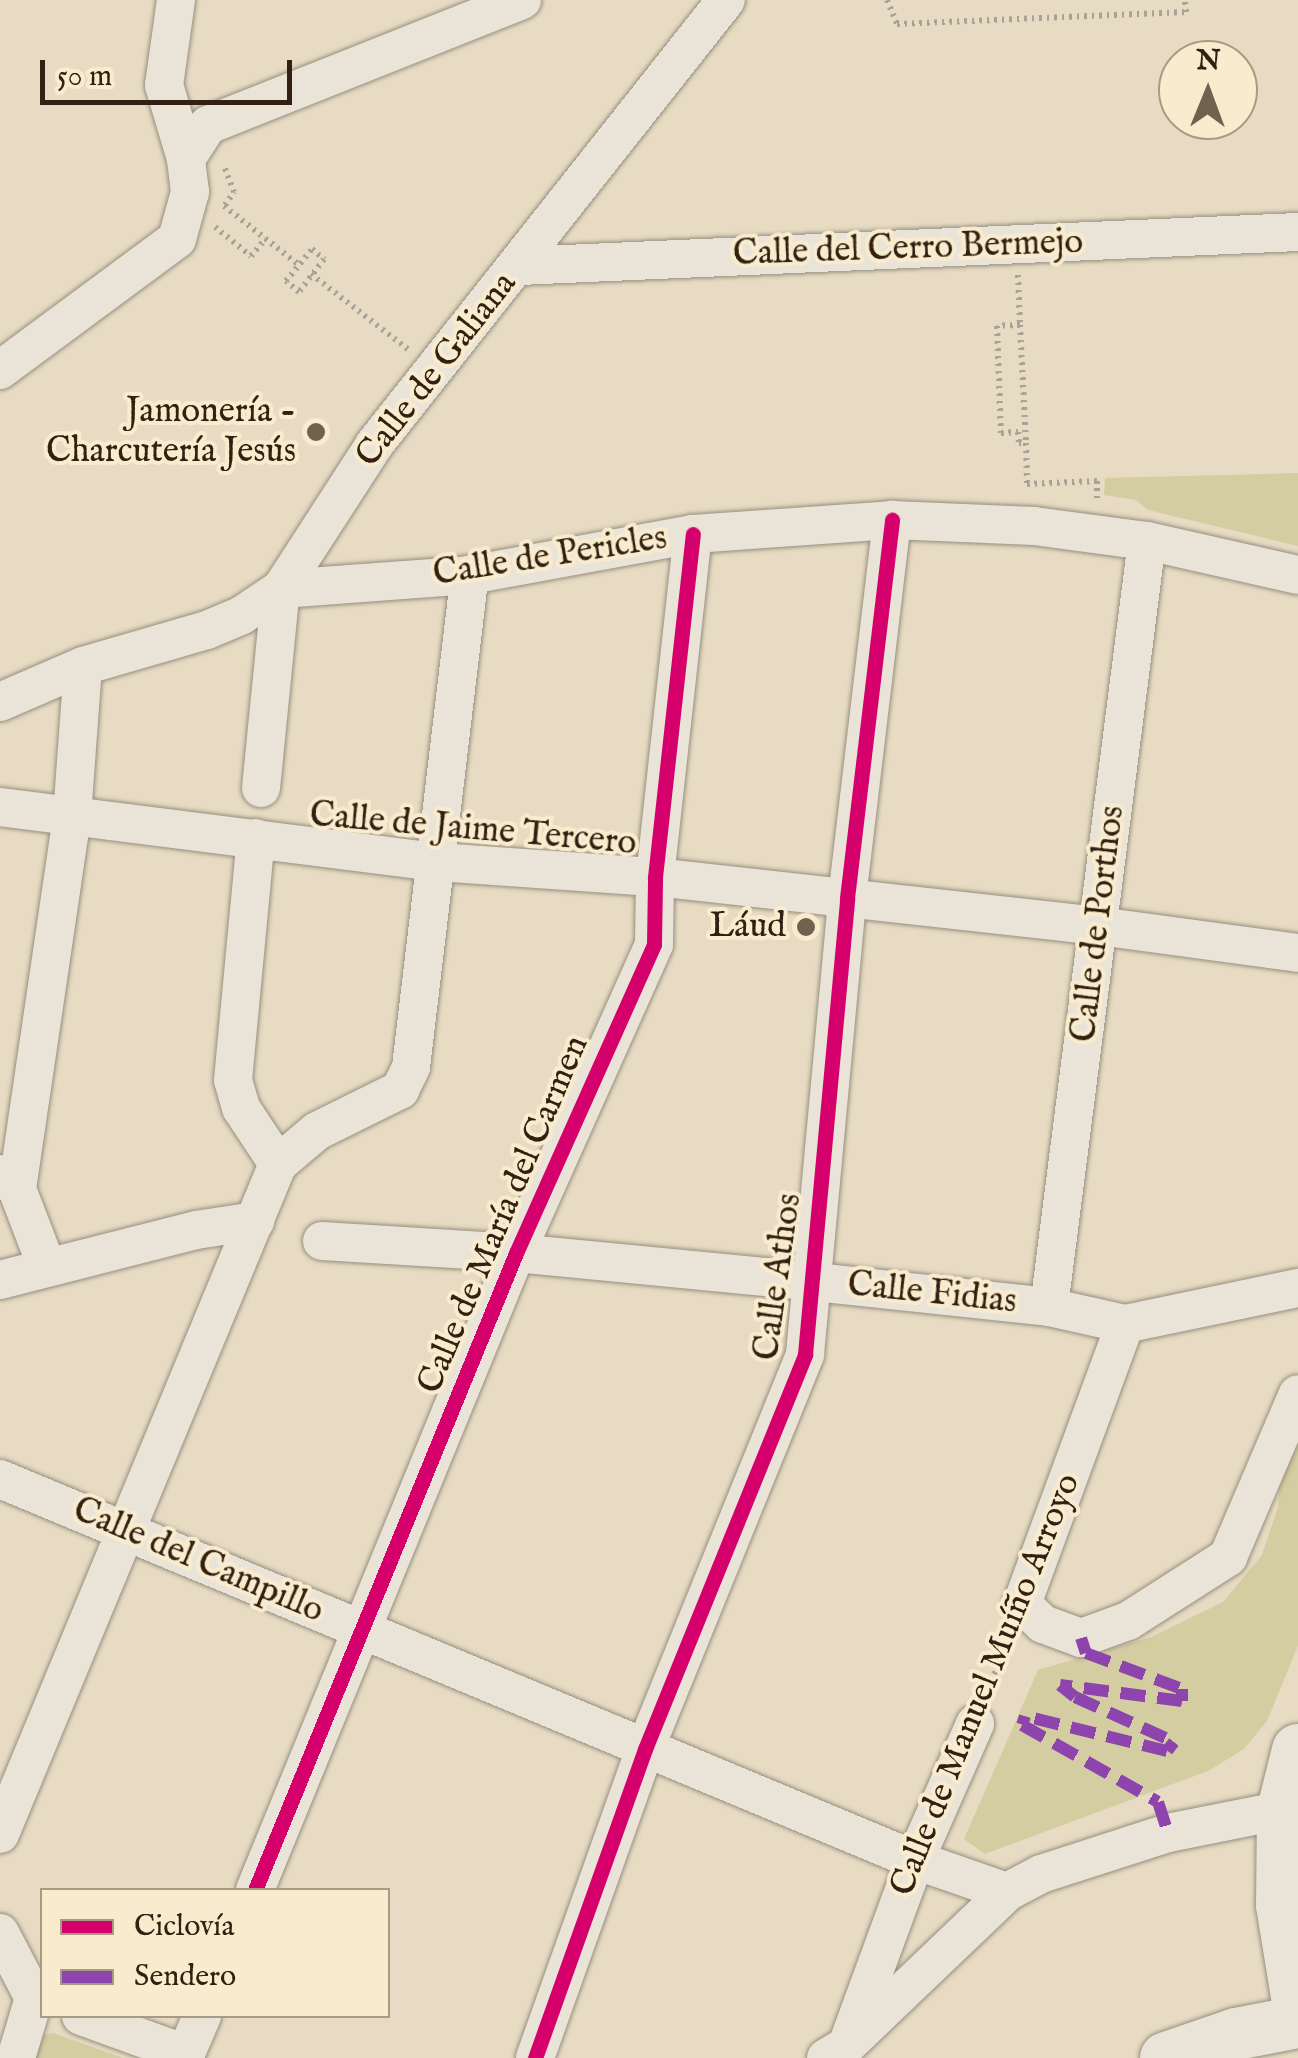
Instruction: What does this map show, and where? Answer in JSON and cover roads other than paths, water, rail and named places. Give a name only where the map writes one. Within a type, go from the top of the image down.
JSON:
[{"type":"street","points":[[0,370],[177,239],[190,192],[186,159],[164,84],[176,0]]},
{"type":"street","points":[[186,159],[200,132],[214,121],[522,0]]},
{"type":"street","name":"Calle de Galiana","points":[[261,788],[281,589],[374,445],[726,0]]},
{"type":"street","name":"Calle del Cerro Bermejo","points":[[518,266],[1298,232]]},
{"type":"street","name":"Calle de Pericles","points":[[0,702],[83,666],[207,630],[242,615],[281,589],[470,575],[693,534],[892,520],[1034,526],[1141,541],[1298,575]]},
{"type":"street","name":"Calle Athos","points":[[536,2058],[645,1748],[805,1354],[847,898],[892,520]]},
{"type":"street","name":"Calle de María del Carmen","points":[[256,1888],[364,1632],[516,1253],[654,944],[655,877],[693,534]]},
{"type":"street","name":"Calle de Porthos","points":[[1050,1306],[1099,926],[1141,541]]},
{"type":"street","points":[[0,1834],[278,1164],[317,1130],[400,1090],[411,1067],[470,575]]},
{"type":"street","points":[[47,1266],[8,1181],[72,816],[83,666]]},
{"type":"street","name":"Calle de Jaime Tercero","points":[[0,807],[438,862],[655,877],[1099,926],[1298,953]]},
{"type":"street","points":[[256,838],[233,1080],[241,1108],[278,1164]]},
{"type":"street","points":[[0,1280],[196,1230],[255,1222]]},
{"type":"street","name":"Calle Fidias","points":[[322,1241],[516,1253],[1050,1306],[1125,1324],[1298,1288]]},
{"type":"street","name":"Calle de Manuel Muíño Arroyo","points":[[1125,1324],[1022,1604],[1042,1624],[1080,1638],[1128,1621],[1228,1557],[1298,1394]]},
{"type":"street","name":"Calle del Campillo","points":[[0,1479],[915,1860],[1007,1892]]},
{"type":"street","name":"Calle de Manuel Muíño Arroyo","points":[[836,2052],[975,1724]]},
{"type":"street","points":[[1294,1983],[1282,1906],[1298,1750]]},
{"type":"street","points":[[836,2052],[1007,1892],[1041,1874],[1168,1833],[1290,1807]]},
{"type":"street","points":[[0,1934],[38,2000],[16,2058]]},
{"type":"street","points":[[86,2018],[185,2056],[201,2018]]},
{"type":"street","points":[[1166,2058],[1236,2034],[1298,2022]]},
{"type":"place","name":"Jamonería - Charcutería Jesús","points":[[316,432]]},
{"type":"place","name":"Láud","points":[[806,927]]}]
